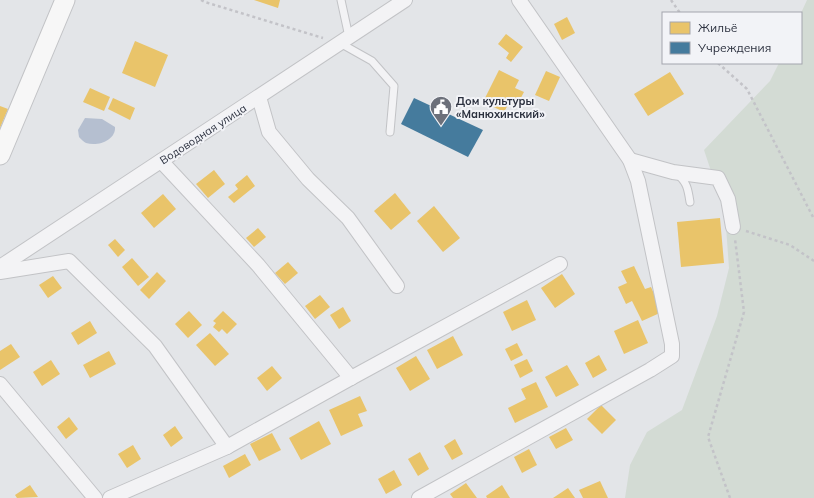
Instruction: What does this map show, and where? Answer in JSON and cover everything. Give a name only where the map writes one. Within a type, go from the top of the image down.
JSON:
[{"type":"street","points":[[0,155],[65,0]]},
{"type":"street","name":"Водоводная улица","points":[[0,267],[405,0]]},
{"type":"street","points":[[419,498],[650,370],[672,356],[672,344],[646,218],[638,181],[630,160],[519,0]]},
{"type":"street","points":[[259,97],[269,132],[308,179],[348,218],[397,286]]},
{"type":"street","points":[[630,160],[673,172],[718,178],[728,199],[734,227]]},
{"type":"street","points":[[161,161],[258,265],[351,378]]},
{"type":"street","points":[[0,272],[69,261],[155,346],[227,447]]},
{"type":"street","points":[[110,498],[227,447],[560,264]]},
{"type":"street","points":[[0,384],[95,498]]},
{"type":"lane","points":[[341,0],[344,40],[372,61],[394,86],[390,132]]},
{"type":"lane","points":[[673,172],[683,179],[690,202]]},
{"type":"path","points":[[201,0],[344,40]]},
{"type":"path","points":[[671,0],[679,12]]},
{"type":"path","points":[[719,64],[747,89],[814,219]]},
{"type":"path","points":[[730,498],[708,437],[744,312],[734,227],[790,245],[814,261]]},
{"type":"shaded area","points":[[807,0],[814,0],[814,498],[625,498],[630,465],[647,432],[682,410],[717,316],[729,268],[725,213],[704,150],[770,81],[778,64],[802,64],[801,12]]},
{"type":"water","points":[[85,118],[102,119],[115,127],[113,136],[101,143],[85,143],[79,137],[78,130]]},
{"type":"building: Жильё","points":[[254,0],[280,0],[278,8]]},
{"type":"building: Жильё","points":[[567,17],[575,33],[562,40],[554,24]]},
{"type":"building: Жильё","points":[[506,34],[523,47],[511,62],[506,58],[509,53],[498,44]]},
{"type":"building: Жильё","points":[[135,41],[168,55],[155,87],[122,73]]},
{"type":"building: Жильё","points":[[499,70],[519,80],[515,88],[524,92],[516,107],[509,103],[504,112],[483,102]]},
{"type":"building: Жильё","points":[[546,71],[560,77],[549,101],[535,95]]},
{"type":"building: Жильё","points":[[670,72],[684,94],[648,116],[634,94]]},
{"type":"building: Жильё","points":[[90,88],[110,97],[104,111],[83,102]]},
{"type":"building: Жильё","points":[[113,98],[135,108],[130,120],[108,109]]},
{"type":"building: Жильё","points":[[0,106],[8,109],[0,128]]},
{"type":"building: Жильё","points":[[214,170],[225,184],[208,198],[196,184]]},
{"type":"building: Жильё","points":[[247,175],[255,186],[234,203],[228,197],[238,189],[235,185]]},
{"type":"building: Жильё","points":[[395,193],[411,213],[391,230],[374,211]]},
{"type":"building: Жильё","points":[[163,194],[176,209],[154,228],[141,213]]},
{"type":"building: Жильё","points":[[434,206],[460,238],[443,252],[417,221]]},
{"type":"building: Жильё","points":[[720,218],[724,263],[681,267],[677,222]]},
{"type":"building: Жильё","points":[[258,228],[266,237],[254,247],[246,238]]},
{"type":"building: Жильё","points":[[115,239],[125,250],[118,257],[108,245]]},
{"type":"building: Жильё","points":[[132,258],[149,277],[138,286],[122,267]]},
{"type":"building: Жильё","points":[[288,262],[298,273],[285,284],[275,273]]},
{"type":"building: Жильё","points":[[634,266],[645,289],[651,287],[662,312],[642,321],[632,301],[626,304],[618,287],[627,283],[621,271]]},
{"type":"building: Жильё","points":[[157,272],[166,281],[149,299],[140,290]]},
{"type":"building: Жильё","points":[[562,274],[575,294],[555,308],[541,288]]},
{"type":"building: Жильё","points":[[53,276],[62,288],[48,298],[39,285]]},
{"type":"building: Жильё","points":[[320,295],[330,307],[315,319],[305,306]]},
{"type":"building: Жильё","points":[[527,300],[536,320],[512,331],[503,312]]},
{"type":"building: Жильё","points":[[343,307],[351,321],[339,329],[330,315]]},
{"type":"building: Жильё","points":[[189,311],[202,325],[188,338],[175,324]]},
{"type":"building: Жильё","points":[[223,311],[237,324],[227,334],[222,329],[219,332],[213,327],[216,323],[213,321]]},
{"type":"building: Жильё","points":[[638,320],[648,343],[624,354],[614,331]]},
{"type":"building: Жильё","points":[[90,321],[97,333],[78,345],[71,333]]},
{"type":"building: Жильё","points":[[210,333],[229,354],[215,366],[196,345]]},
{"type":"building: Жильё","points":[[453,336],[463,355],[437,369],[427,350]]},
{"type":"building: Жильё","points":[[517,343],[523,355],[511,361],[505,349]]},
{"type":"building: Жильё","points":[[11,344],[20,357],[0,370],[0,351]]},
{"type":"building: Жильё","points":[[109,351],[116,364],[90,378],[83,365]]},
{"type":"building: Жильё","points":[[599,355],[607,370],[593,378],[585,363]]},
{"type":"building: Жильё","points":[[416,356],[430,379],[410,391],[396,368]]},
{"type":"building: Жильё","points":[[527,359],[533,371],[520,378],[514,365]]},
{"type":"building: Жильё","points":[[51,360],[60,374],[42,386],[33,372]]},
{"type":"building: Жильё","points":[[567,365],[579,385],[556,397],[545,377]]},
{"type":"building: Жильё","points":[[272,366],[282,378],[267,391],[257,378]]},
{"type":"building: Жильё","points":[[536,382],[548,407],[515,423],[508,408],[526,399],[521,389]]},
{"type":"building: Жильё","points":[[360,396],[367,411],[358,414],[363,426],[341,436],[329,410]]},
{"type":"building: Жильё","points":[[601,405],[616,420],[602,434],[587,419]]},
{"type":"building: Жильё","points":[[69,417],[78,429],[66,439],[57,427]]},
{"type":"building: Жильё","points":[[319,421],[331,444],[301,460],[289,438]]},
{"type":"building: Жильё","points":[[175,426],[183,438],[171,447],[163,435]]},
{"type":"building: Жильё","points":[[566,428],[573,440],[556,449],[549,437]]},
{"type":"building: Жильё","points":[[272,433],[281,450],[259,461],[250,444]]},
{"type":"building: Жильё","points":[[455,439],[463,454],[452,460],[444,446]]},
{"type":"building: Жильё","points":[[133,445],[141,459],[127,468],[118,454]]},
{"type":"building: Жильё","points":[[529,449],[537,465],[522,473],[514,457]]},
{"type":"building: Жильё","points":[[420,452],[429,469],[418,476],[408,459]]},
{"type":"building: Жильё","points":[[245,454],[251,465],[229,478],[223,466]]},
{"type":"building: Жильё","points":[[394,470],[402,485],[386,494],[378,479]]},
{"type":"building: Жильё","points":[[600,481],[608,498],[583,498],[579,490]]},
{"type":"building: Жильё","points":[[466,483],[477,498],[453,498],[450,494]]},
{"type":"building: Жильё","points":[[30,485],[38,497],[17,498],[15,495]]},
{"type":"building: Жильё","points":[[502,485],[510,498],[487,498],[486,496]]},
{"type":"building: Жильё","points":[[568,488],[575,498],[553,498]]},
{"type":"building: Учреждения","name":"Дом культуры «Манюхинский»","points":[[414,98],[483,130],[468,157],[401,124]]},
{"type":"place","name":"Дом культуры «Манюхинский»","points":[[441,126]]}]
